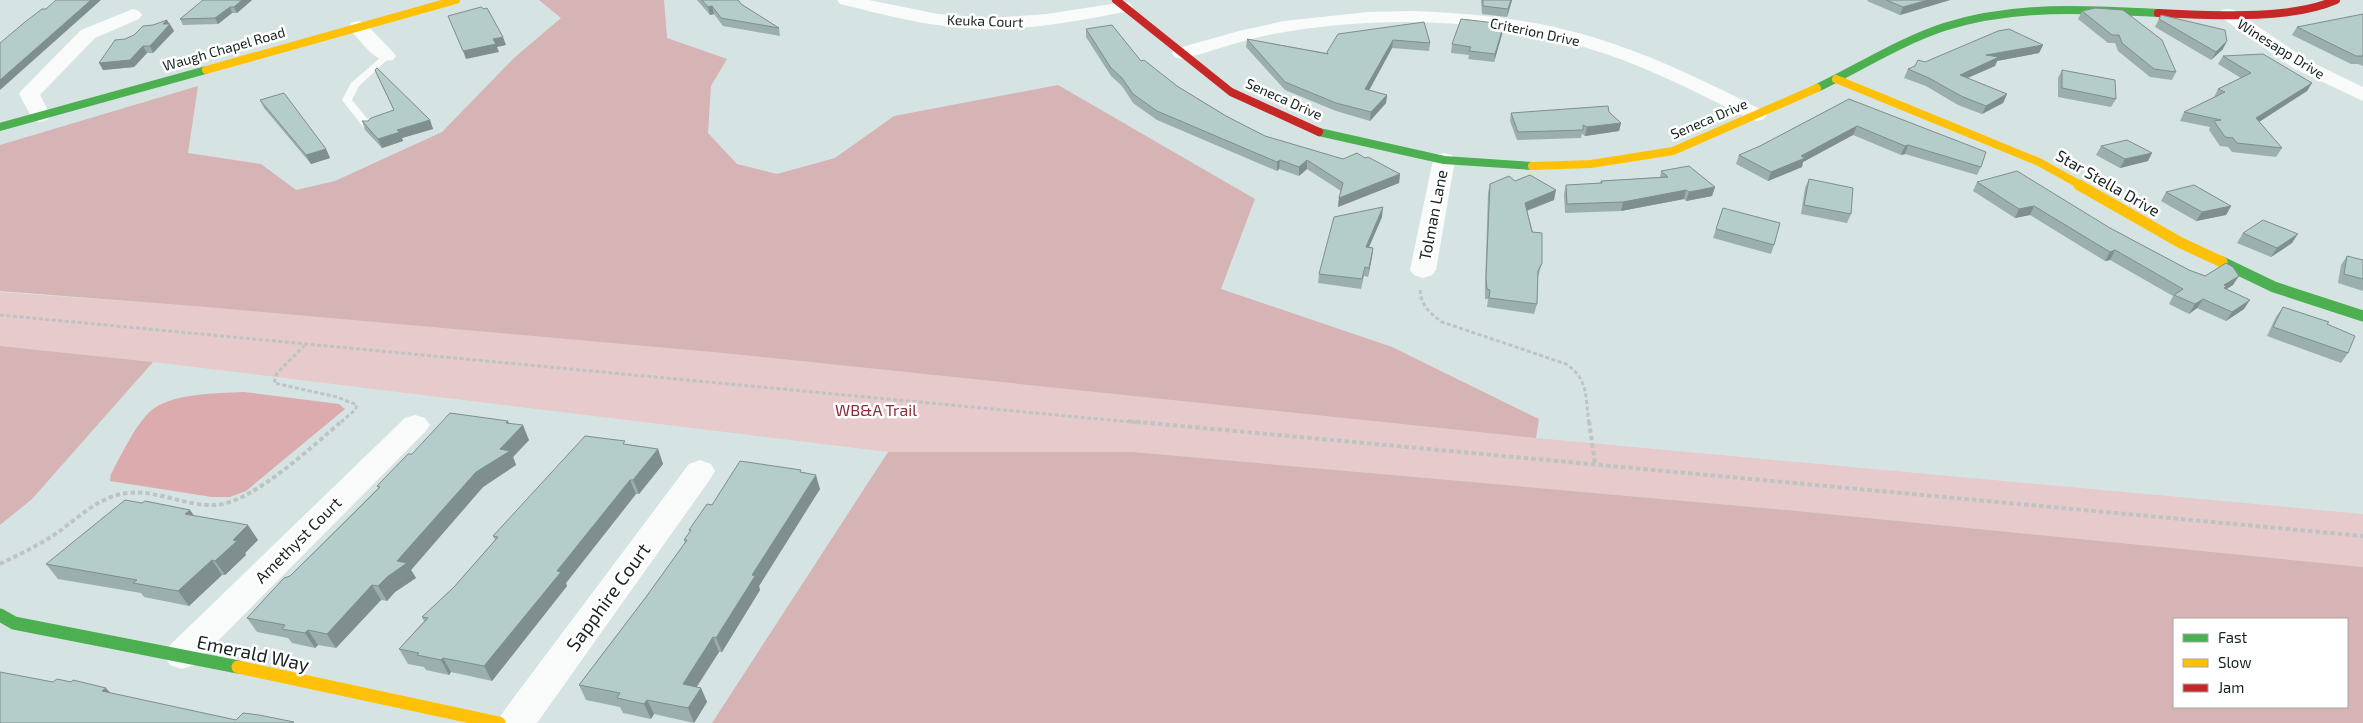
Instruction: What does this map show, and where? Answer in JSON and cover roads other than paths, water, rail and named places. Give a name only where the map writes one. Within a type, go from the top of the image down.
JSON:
[{"type":"street","name":"Waugh Chapel Road","points":[[0,127],[456,0]]},
{"type":"street","name":"Keuka Court","points":[[846,0],[940,20],[1006,24],[1065,18],[1120,3]]},
{"type":"street","name":"Seneca Drive","points":[[1120,3],[1231,92],[1316,132],[1444,160],[1518,166],[1591,164],[1673,151],[1836,79],[1906,42],[1961,22],[1997,15],[2086,9],[2228,14],[2306,9],[2332,3],[2336,0]]},
{"type":"street","name":"Winesapp Drive","points":[[2228,14],[2300,64],[2363,95]]},
{"type":"street","points":[[40,116],[29,94],[88,34],[132,15]]},
{"type":"street","name":"Criterion Drive","points":[[1182,53],[1282,27],[1326,20],[1375,16],[1426,16],[1488,22],[1550,32],[1615,50],[1672,72],[1757,115]]},
{"type":"street","points":[[358,27],[386,56]]},
{"type":"street","name":"Star Stella Drive","points":[[1836,79],[2039,162],[2181,243],[2274,287],[2363,316]]},
{"type":"street","name":"Tolman Lane","points":[[1423,270],[1444,160]]},
{"type":"street","name":"Amethyst Court","points":[[182,656],[415,425]]},
{"type":"street","name":"Sapphire Court","points":[[516,723],[700,471]]},
{"type":"street","name":"Emerald Way","points":[[0,615],[14,623],[182,656],[499,723]]},
{"type":"lane","points":[[368,126],[347,100],[355,85],[386,56]]},
{"type":"park label","name":"WB&A Trail","points":[[876,410]]}]
